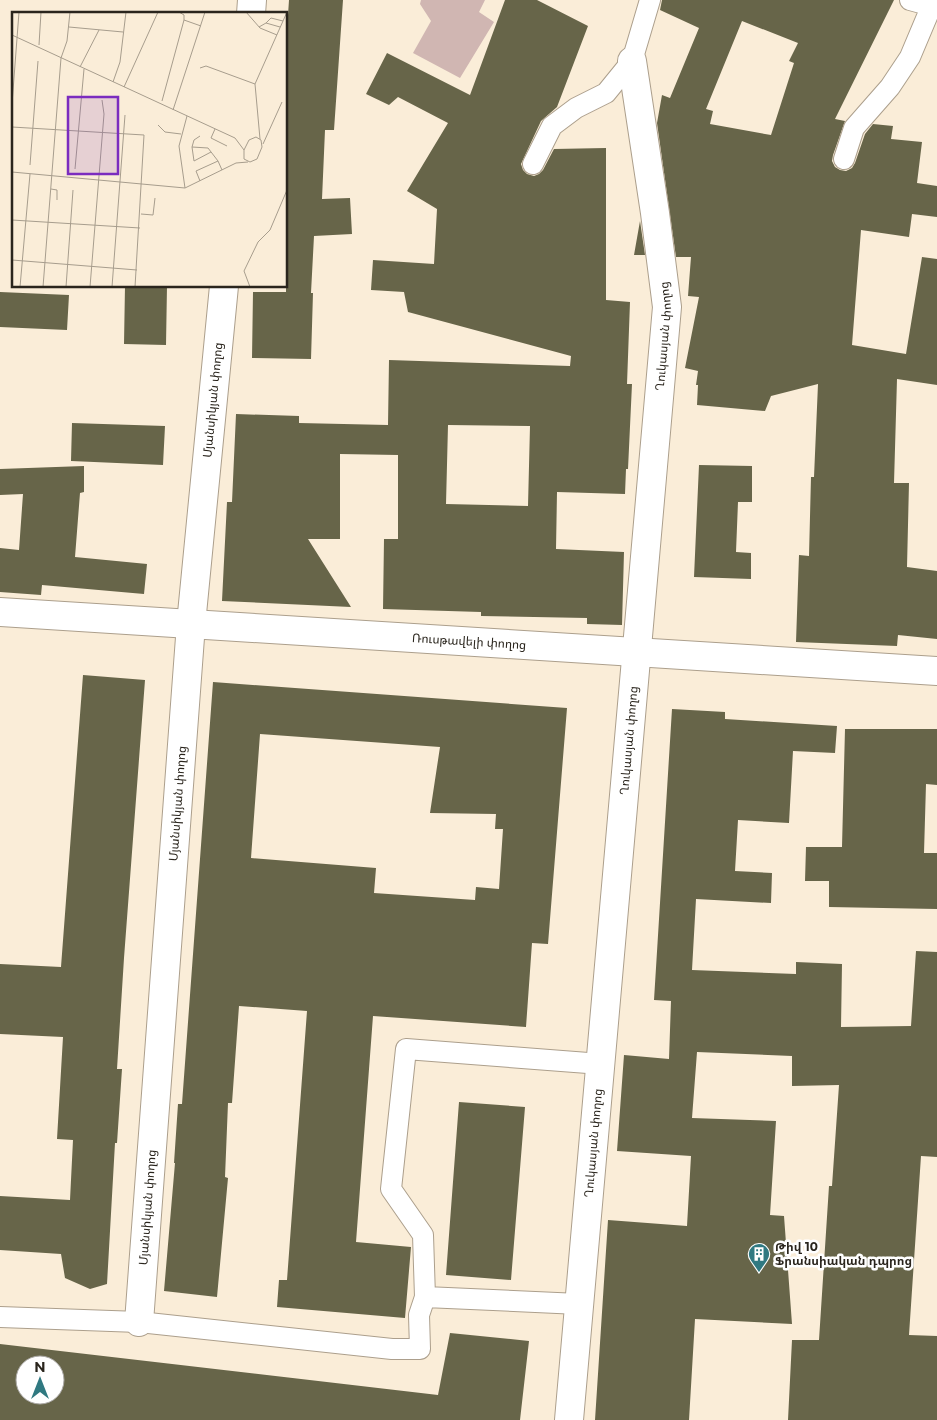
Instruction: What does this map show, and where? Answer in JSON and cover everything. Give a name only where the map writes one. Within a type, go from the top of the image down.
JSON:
[{"type":"street","name":"Ղուկասյան փողոց","points":[[569,1420],[667,307],[632,61]]},
{"type":"street","name":"Մյանսիկյան փողոց","points":[[139,1322],[191,624],[224,288]]},
{"type":"street","name":"Ռուսթավելի փողոց","points":[[0,612],[937,671]]},
{"type":"lane","points":[[533,164],[552,126],[576,108],[606,94],[632,61],[650,0]]},
{"type":"lane","points":[[844,159],[854,128],[890,87],[910,57],[933,3],[910,0]]},
{"type":"lane","points":[[0,1317],[139,1322],[392,1349],[420,1349],[418,1315],[425,1296],[423,1235],[391,1189],[406,1049],[601,1064]]},
{"type":"lane","points":[[425,1296],[579,1304]]},
{"type":"shaded area","points":[[421,0],[485,0],[479,12],[494,22],[460,78],[413,53],[431,21],[420,4]]},
{"type":"building","points":[[289,0],[343,0],[334,130],[325,130],[322,199],[350,198],[352,234],[314,236],[311,293],[313,293],[311,359],[252,358],[253,292],[286,292],[286,288],[288,288]]},
{"type":"building","points":[[505,0],[537,0],[588,26],[557,107],[541,121],[521,164],[527,174],[534,176],[543,170],[554,149],[606,148],[606,300],[630,302],[627,384],[632,384],[625,494],[557,492],[556,549],[624,552],[622,625],[587,624],[587,618],[481,616],[481,612],[383,609],[384,539],[398,539],[398,455],[340,454],[340,539],[308,539],[351,607],[222,601],[227,502],[232,502],[236,414],[299,416],[299,423],[388,425],[389,360],[570,366],[571,356],[408,312],[404,292],[371,290],[373,260],[434,264],[437,209],[407,191],[448,123],[398,97],[389,105],[366,94],[387,53],[470,95]],"holes":[[[448,425],[530,426],[528,506],[446,504]]]},
{"type":"building","points":[[662,0],[894,0],[835,119],[845,121],[832,161],[835,167],[840,170],[846,171],[852,168],[865,134],[873,124],[893,126],[891,139],[922,142],[917,183],[937,186],[937,217],[912,214],[909,237],[861,230],[852,345],[906,354],[922,257],[937,259],[937,385],[897,379],[894,483],[909,483],[907,567],[937,571],[937,639],[898,635],[897,646],[796,642],[799,555],[809,556],[811,477],[814,477],[818,384],[771,396],[765,411],[697,405],[698,385],[696,385],[698,371],[685,368],[699,297],[688,296],[691,257],[676,257],[657,123],[662,95],[670,98],[699,28],[660,10]],"holes":[[[742,21],[798,43],[789,61],[794,63],[771,135],[710,124],[713,111],[706,109]]]},
{"type":"building","points":[[640,221],[645,255],[634,255]]},
{"type":"building","points":[[125,288],[167,288],[166,345],[124,344]]},
{"type":"building","points":[[0,292],[69,295],[67,330],[0,327]]},
{"type":"building","points":[[72,423],[165,426],[163,465],[71,461]]},
{"type":"building","points":[[699,465],[752,466],[752,502],[738,502],[736,552],[751,553],[751,579],[694,577]]},
{"type":"building","points":[[84,466],[84,492],[80,493],[75,557],[147,564],[144,594],[42,585],[41,595],[0,592],[0,548],[19,550],[23,494],[0,495],[0,469]]},
{"type":"building","points":[[83,675],[145,680],[117,1069],[122,1069],[117,1143],[115,1143],[107,1284],[90,1289],[65,1278],[61,1254],[0,1250],[0,1196],[70,1200],[73,1140],[57,1139],[63,1037],[0,1034],[0,964],[61,967]]},
{"type":"building","points":[[213,682],[567,708],[548,944],[532,943],[526,1027],[373,1016],[356,1242],[411,1247],[405,1318],[277,1307],[279,1280],[287,1280],[307,1011],[239,1006],[232,1103],[228,1103],[225,1177],[228,1178],[217,1297],[164,1291],[178,1104],[182,1104]],"holes":[[[260,734],[440,747],[430,813],[496,814],[495,829],[503,829],[499,889],[476,887],[475,900],[374,893],[376,868],[251,858]]]},
{"type":"building","points":[[672,709],[725,712],[725,719],[837,726],[835,753],[793,751],[789,823],[738,820],[735,871],[772,873],[771,903],[696,899],[692,970],[796,974],[796,962],[842,964],[841,1027],[911,1026],[916,951],[937,952],[937,1157],[921,1156],[909,1335],[937,1336],[937,1420],[788,1420],[792,1340],[819,1340],[829,1186],[832,1186],[839,1085],[792,1086],[792,1056],[697,1052],[692,1118],[776,1121],[770,1215],[784,1216],[792,1324],[695,1319],[689,1420],[595,1420],[608,1220],[687,1226],[691,1156],[617,1151],[624,1055],[669,1059],[671,1001],[654,1000]]},
{"type":"building","points":[[845,729],[937,729],[937,785],[926,784],[924,853],[937,853],[937,909],[829,907],[829,881],[805,881],[806,847],[842,847]]},
{"type":"building","points":[[459,1102],[525,1107],[511,1280],[446,1275]]},
{"type":"building","points":[[450,1333],[529,1341],[520,1420],[0,1420],[0,1344],[438,1395]]},
{"type":"place","name":"Թիվ 10 Ֆրանսիական դպրոց","points":[[759,1273]]}]
